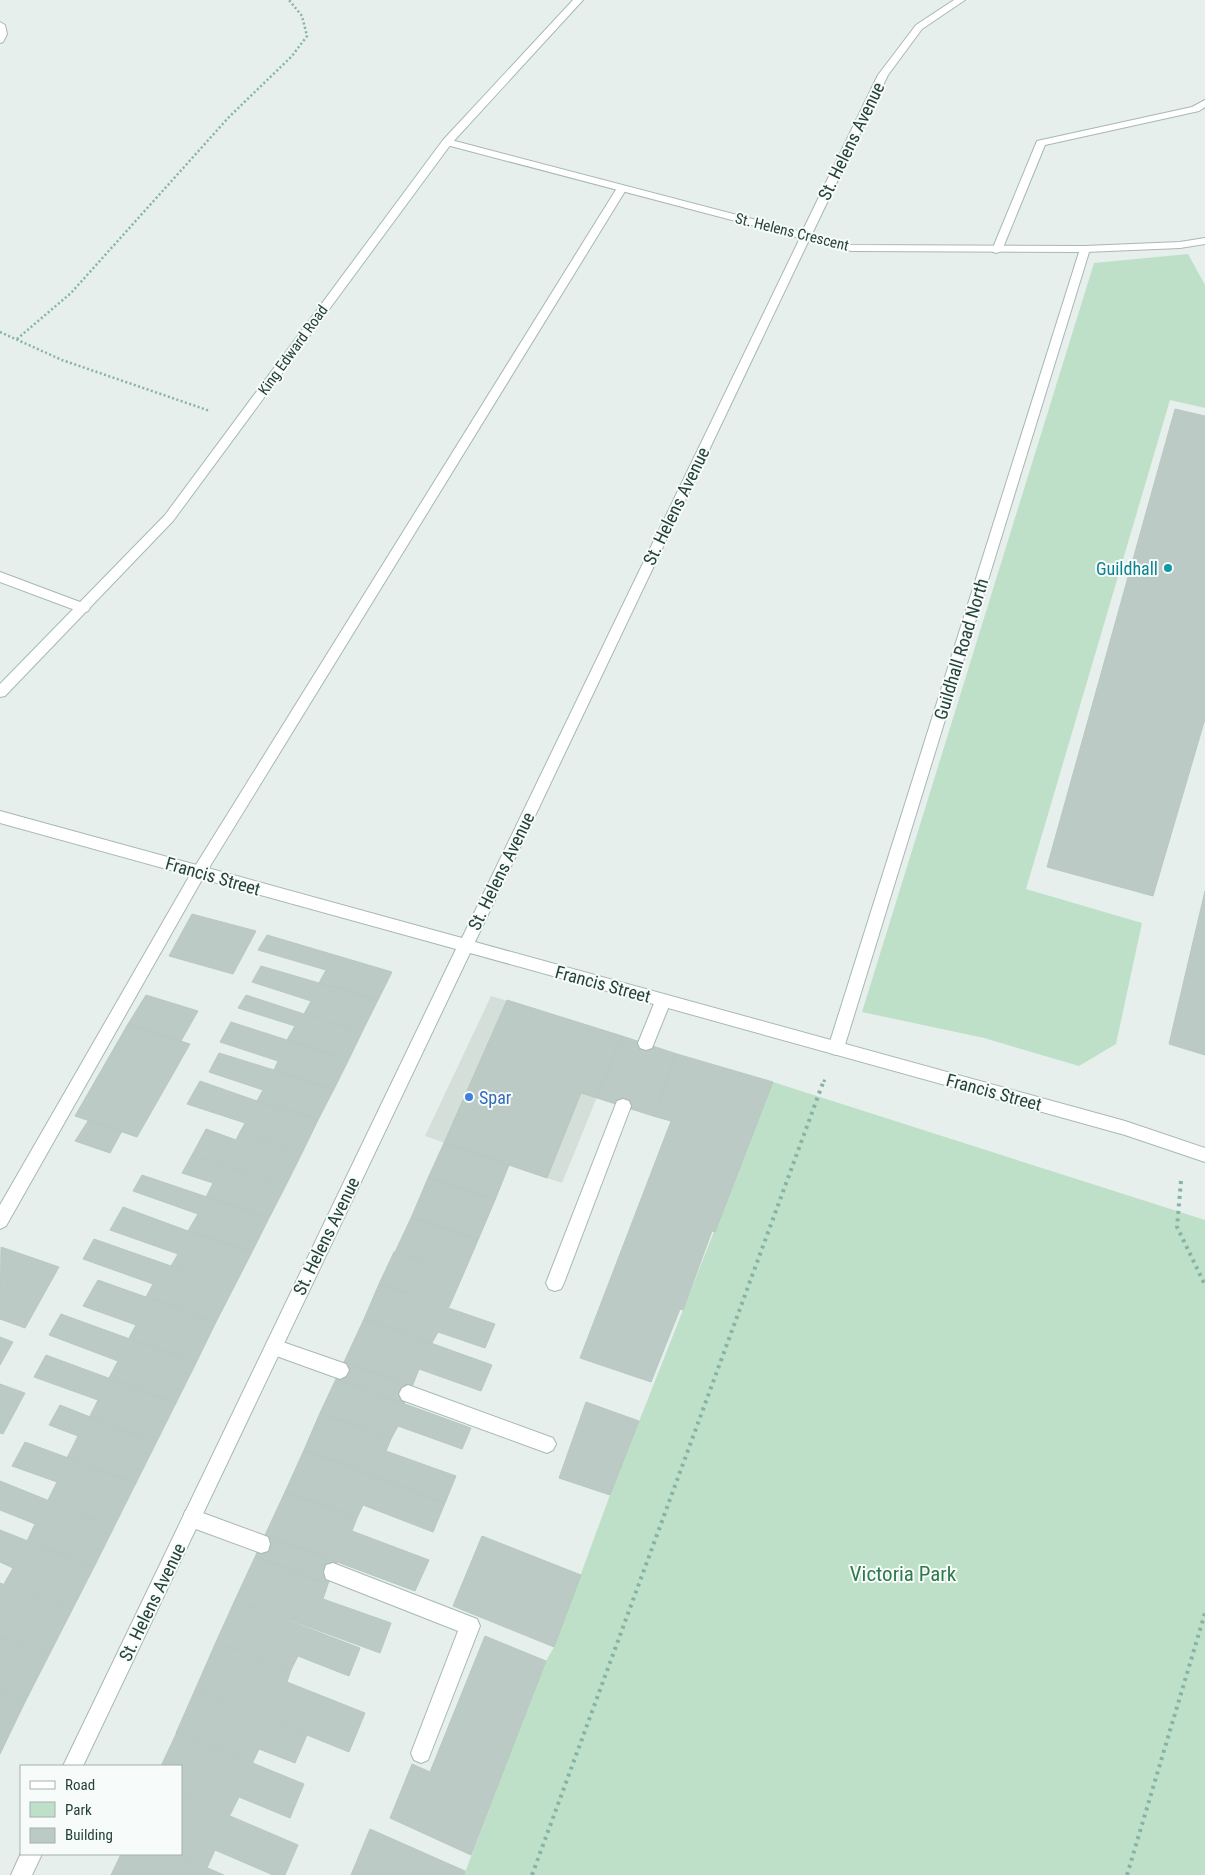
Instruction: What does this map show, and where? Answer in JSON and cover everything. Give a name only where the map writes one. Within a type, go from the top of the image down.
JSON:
[{"type":"street","name":"King Edward Road","points":[[0,692],[169,518],[447,142],[578,0]]},
{"type":"street","name":"St. Helens Avenue","points":[[74,1765],[805,236],[884,75],[919,27],[960,0]]},
{"type":"street","points":[[0,25],[2,34],[0,40]]},
{"type":"street","points":[[997,250],[1041,143],[1195,108],[1205,103]]},
{"type":"street","name":"St. Helens Crescent","points":[[447,142],[850,248],[1086,249],[1180,245],[1205,241]]},
{"type":"street","points":[[0,1221],[199,872],[622,188]]},
{"type":"street","name":"Guildhall Road North","points":[[836,1048],[1086,249]]},
{"type":"street","points":[[0,577],[83,608]]},
{"type":"street","name":"Francis Street","points":[[0,817],[1125,1128],[1205,1155]]},
{"type":"street","points":[[646,1043],[663,1001]]},
{"type":"street","points":[[555,1282],[623,1106]]},
{"type":"street","points":[[274,1347],[340,1370]]},
{"type":"street","points":[[408,1394],[547,1444]]},
{"type":"street","points":[[192,1518],[261,1544]]},
{"type":"street","points":[[332,1572],[470,1626],[421,1753]]},
{"type":"path","points":[[17,340],[71,293],[229,117],[292,56],[308,36],[302,16],[289,0]]},
{"type":"path","points":[[0,332],[62,360],[240,422]]},
{"type":"path","points":[[532,1875],[836,1048]]},
{"type":"path","points":[[1184,1148],[1177,1227],[1205,1285]]},
{"type":"path","points":[[1127,1875],[1205,1613]]},
{"type":"shaded area","points":[[491,996],[622,1036],[562,1183],[425,1136]]},
{"type":"green space","points":[[1188,254],[1205,285],[1205,408],[1170,400],[1026,889],[1142,923],[1116,1044],[1079,1066],[984,1038],[862,1012],[1094,263]]},
{"type":"green space","name":"Victoria Park","points":[[773,1082],[1205,1220],[1205,1875],[464,1875],[546,1661],[554,1647],[610,1495]]},
{"type":"building","name":"Guildhall","points":[[1175,409],[1205,416],[1205,719],[1153,896],[1047,867]]},
{"type":"building","points":[[1205,891],[1205,1055],[1169,1044]]},
{"type":"building","points":[[192,914],[256,931],[233,974],[169,956]]},
{"type":"building","points":[[267,935],[392,972],[378,1000],[319,983],[326,970],[258,950]]},
{"type":"building","points":[[261,966],[378,1000],[362,1032],[304,1014],[311,1001],[252,982]]},
{"type":"building","points":[[146,995],[198,1011],[181,1041],[128,1024]]},
{"type":"building","points":[[246,995],[362,1032],[349,1059],[287,1040],[295,1026],[238,1008]]},
{"type":"building","points":[[507,1000],[622,1036],[597,1098],[581,1093],[547,1178],[444,1143]]},
{"type":"building","points":[[231,1022],[349,1059],[334,1089],[274,1070],[278,1061],[220,1042]]},
{"type":"building","points":[[128,1024],[190,1044],[137,1137],[75,1116]]},
{"type":"building","points":[[622,1036],[677,1054],[653,1116],[597,1098]]},
{"type":"building","points":[[219,1053],[334,1089],[318,1120],[257,1101],[263,1090],[209,1072]]},
{"type":"building","points":[[677,1054],[773,1082],[715,1232],[712,1231],[683,1310],[680,1309],[651,1382],[580,1358],[671,1121],[653,1116]]},
{"type":"building","points":[[200,1081],[318,1120],[302,1153],[240,1132],[245,1123],[187,1104]]},
{"type":"building","points":[[88,1121],[122,1131],[110,1153],[75,1141]]},
{"type":"building","points":[[206,1129],[236,1140],[240,1132],[302,1153],[285,1187],[192,1155]]},
{"type":"building","points":[[444,1143],[509,1165],[495,1200],[428,1178]]},
{"type":"building","points":[[192,1155],[285,1187],[269,1218],[206,1197],[213,1183],[182,1173]]},
{"type":"building","points":[[142,1175],[269,1218],[252,1252],[188,1231],[198,1214],[133,1191]]},
{"type":"building","points":[[428,1178],[495,1200],[478,1240],[411,1218]]},
{"type":"building","points":[[123,1207],[252,1252],[234,1287],[171,1266],[178,1254],[110,1230]]},
{"type":"building","points":[[411,1218],[478,1240],[463,1275],[395,1252]]},
{"type":"building","points":[[94,1239],[234,1287],[216,1322],[146,1297],[153,1284],[83,1259]]},
{"type":"building","points":[[1,1247],[59,1267],[25,1328],[0,1319]]},
{"type":"building","points":[[394,1252],[463,1275],[449,1307],[379,1284]]},
{"type":"building","points":[[98,1280],[216,1322],[196,1363],[129,1338],[136,1325],[83,1306]]},
{"type":"building","points":[[379,1284],[495,1324],[485,1348],[438,1332],[432,1343],[364,1319]]},
{"type":"building","points":[[61,1314],[196,1363],[176,1403],[109,1378],[118,1361],[49,1335]]},
{"type":"building","points":[[364,1319],[492,1365],[481,1391],[419,1369],[412,1387],[344,1362]]},
{"type":"building","points":[[0,1337],[13,1342],[0,1365]]},
{"type":"building","points":[[46,1355],[176,1403],[156,1443],[89,1418],[98,1400],[34,1377]]},
{"type":"building","points":[[344,1362],[412,1387],[404,1404],[336,1379]]},
{"type":"building","points":[[336,1379],[471,1428],[462,1449],[398,1426],[391,1439],[320,1413]]},
{"type":"building","points":[[0,1384],[25,1393],[3,1434],[0,1433]]},
{"type":"building","points":[[586,1402],[639,1421],[610,1495],[559,1478]]},
{"type":"building","points":[[60,1405],[156,1443],[136,1483],[67,1458],[78,1436],[49,1425]]},
{"type":"building","points":[[320,1413],[391,1439],[386,1451],[456,1476],[445,1503],[304,1450]]},
{"type":"building","points":[[25,1442],[136,1483],[114,1527],[48,1500],[57,1482],[12,1466]]},
{"type":"building","points":[[304,1450],[445,1503],[433,1532],[363,1505],[357,1518],[285,1492]]},
{"type":"building","points":[[0,1481],[114,1527],[94,1567],[27,1541],[35,1524],[0,1510]]},
{"type":"building","points":[[285,1492],[357,1518],[352,1531],[429,1560],[415,1591],[265,1535]]},
{"type":"building","points":[[0,1530],[94,1567],[72,1610],[4,1584],[13,1568],[0,1562]]},
{"type":"building","points":[[265,1535],[337,1562],[328,1584],[255,1557]]},
{"type":"building","points":[[482,1536],[581,1575],[554,1647],[453,1606]]},
{"type":"building","points":[[255,1557],[328,1584],[323,1599],[391,1623],[380,1653],[235,1600]]},
{"type":"building","points":[[0,1583],[72,1610],[49,1655],[0,1637]]},
{"type":"building","points":[[235,1600],[360,1648],[349,1676],[298,1656],[291,1670],[216,1642]]},
{"type":"building","points":[[485,1636],[546,1661],[471,1855],[390,1818],[412,1764],[430,1772]]},
{"type":"building","points":[[0,1637],[49,1655],[25,1702],[0,1692]]},
{"type":"building","points":[[216,1642],[291,1670],[287,1682],[365,1713],[349,1752],[195,1690]]},
{"type":"building","points":[[195,1690],[307,1735],[295,1763],[259,1749],[252,1764],[176,1733]]},
{"type":"building","points":[[0,1692],[25,1702],[0,1754]]},
{"type":"building","points":[[177,1732],[304,1784],[290,1818],[239,1797],[230,1815],[182,1795],[182,1765],[161,1765]]},
{"type":"building","points":[[182,1795],[298,1845],[285,1875],[273,1875],[215,1850],[207,1868],[177,1855],[182,1855]]},
{"type":"building","points":[[370,1829],[465,1871],[464,1875],[351,1875]]},
{"type":"building","points":[[121,1855],[177,1855],[224,1875],[111,1875]]},
{"type":"place","name":"Guildhall","points":[[1168,568]]},
{"type":"place","name":"Spar","points":[[469,1097]]}]
